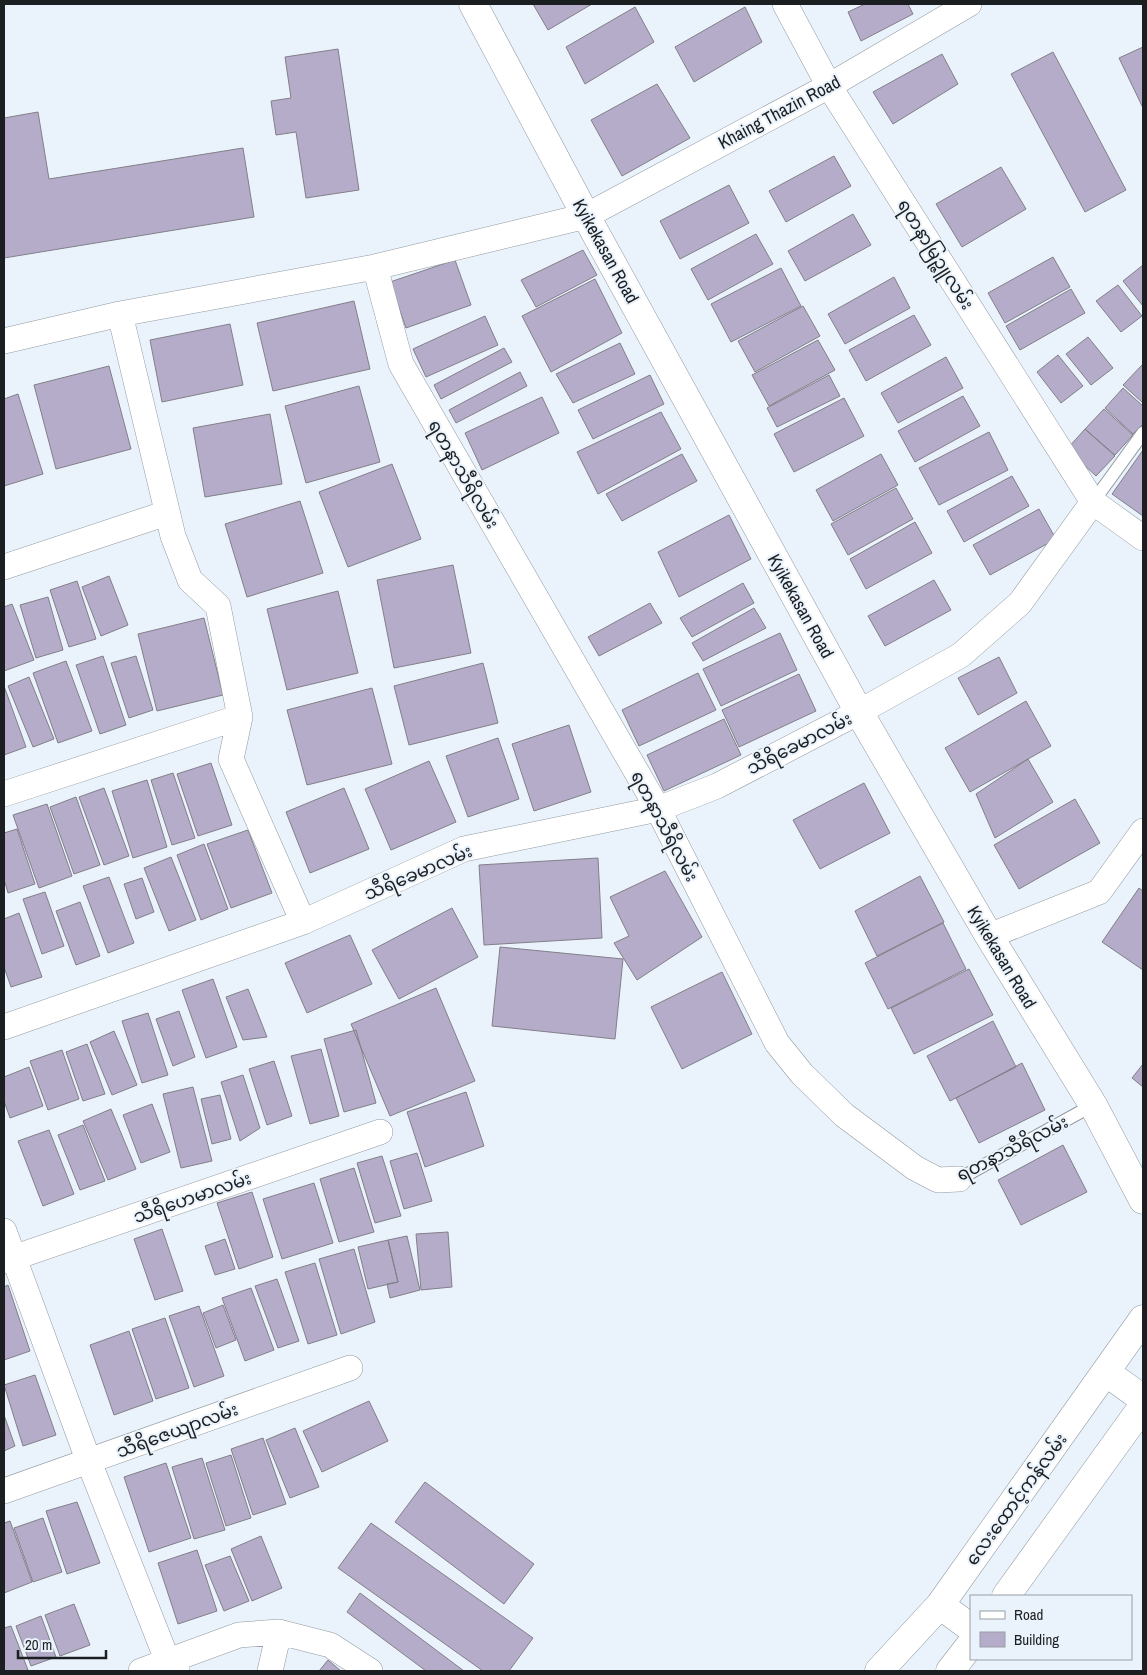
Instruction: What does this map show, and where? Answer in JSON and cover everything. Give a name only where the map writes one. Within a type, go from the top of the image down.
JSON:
[{"type":"street","name":"Kyikekasan Road","points":[[473,4],[586,216],[860,712],[988,936],[1093,1105],[1143,1200]]},
{"type":"street","name":"ရတနာမြဉ္ဇူလမ်း","points":[[785,4],[829,86],[1093,502],[1143,538]]},
{"type":"street","name":"Khaing Thazin Road","points":[[4,341],[120,314],[375,268],[586,216],[829,86],[969,4]]},
{"type":"street","name":"ရတနာသီရိလမ်း","points":[[375,268],[401,364],[658,809],[777,1043],[802,1074],[844,1115],[915,1168],[938,1180],[960,1179]]},
{"type":"street","points":[[120,314],[173,536],[190,580],[218,606],[240,717],[231,759],[303,922]]},
{"type":"street","points":[[860,712],[961,655],[1020,603],[1093,502]]},
{"type":"street","points":[[4,567],[167,513]]},
{"type":"street","name":"သီရိခေမာလမ်း","points":[[4,1027],[303,922],[464,849],[658,809],[717,786],[860,712]]},
{"type":"street","points":[[4,794],[240,717]]},
{"type":"street","points":[[988,936],[1099,892],[1143,831]]},
{"type":"street","name":"သီရိဟေမာလမ်း","points":[[8,1259],[380,1132]]},
{"type":"street","points":[[4,1230],[8,1259],[172,1666]]},
{"type":"street","name":"လေးထောင့်ကန်လမ်း","points":[[879,1671],[940,1605],[1107,1373],[1143,1319]]},
{"type":"street","name":"သီရိဇေယျာလမ်း","points":[[4,1490],[89,1462],[350,1368]]},
{"type":"street","points":[[1107,1373],[1143,1399]]},
{"type":"street","points":[[1007,1595],[1143,1406]]},
{"type":"street","points":[[940,1605],[970,1627]]},
{"type":"street","points":[[270,1671],[279,1632]]},
{"type":"street","points":[[141,1671],[172,1666],[239,1635],[279,1632],[330,1645],[370,1671]]},
{"type":"street","points":[[950,1671],[970,1645]]},
{"type":"lane","points":[[1093,502],[1143,433]]},
{"type":"lane","name":"ရတနာသီရိလမ်း","points":[[960,1179],[1093,1105]]},
{"type":"building","points":[[533,4],[592,4],[548,30]]},
{"type":"building","points":[[865,4],[908,4],[913,14],[861,41],[848,12]]},
{"type":"building","points":[[635,7],[654,42],[585,84],[566,47]]},
{"type":"building","points":[[745,7],[762,42],[694,82],[675,47]]},
{"type":"building","points":[[1143,47],[1143,108],[1119,58]]},
{"type":"building","points":[[338,49],[359,190],[306,198],[296,132],[276,135],[271,101],[291,98],[285,57]]},
{"type":"building","points":[[1053,52],[1126,190],[1085,212],[1011,74]]},
{"type":"building","points":[[942,54],[958,84],[893,124],[873,92]]},
{"type":"building","points":[[657,84],[690,138],[622,176],[591,120]]},
{"type":"building","points":[[38,112],[49,179],[243,148],[254,217],[4,258],[4,118]]},
{"type":"building","points":[[834,156],[851,186],[786,222],[769,191]]},
{"type":"building","points":[[1001,167],[1026,209],[962,247],[936,204]]},
{"type":"building","points":[[729,185],[749,223],[680,259],[660,221]]},
{"type":"building","points":[[853,214],[871,245],[805,281],[788,251]]},
{"type":"building","points":[[756,234],[773,264],[708,300],[691,269]]},
{"type":"building","points":[[583,250],[597,275],[536,307],[521,280]]},
{"type":"building","points":[[1053,257],[1070,287],[1005,323],[988,293]]},
{"type":"building","points":[[455,260],[471,305],[406,328],[390,282]]},
{"type":"building","points":[[1143,265],[1143,306],[1123,281]]},
{"type":"building","points":[[781,268],[801,306],[731,342],[711,304]]},
{"type":"building","points":[[894,277],[910,308],[845,344],[828,314]]},
{"type":"building","points":[[595,279],[622,333],[551,372],[522,316]]},
{"type":"building","points":[[1118,285],[1142,316],[1121,332],[1096,301]]},
{"type":"building","points":[[1071,289],[1085,313],[1020,350],[1006,326]]},
{"type":"building","points":[[354,301],[370,369],[273,391],[257,323]]},
{"type":"building","points":[[803,306],[820,336],[755,372],[738,341]]},
{"type":"building","points":[[914,315],[931,345],[866,381],[849,350]]},
{"type":"building","points":[[485,316],[498,345],[426,377],[413,349]]},
{"type":"building","points":[[230,324],[243,385],[162,402],[150,340]]},
{"type":"building","points":[[1088,337],[1113,368],[1091,385],[1066,354]]},
{"type":"building","points":[[818,340],[835,370],[769,406],[752,375]]},
{"type":"building","points":[[620,343],[635,374],[573,403],[556,374]]},
{"type":"building","points":[[504,348],[512,362],[441,399],[434,385]]},
{"type":"building","points":[[1058,355],[1083,386],[1061,403],[1037,372]]},
{"type":"building","points":[[946,357],[963,388],[898,423],[881,393]]},
{"type":"building","points":[[109,366],[131,449],[56,469],[34,385]]},
{"type":"building","points":[[1143,366],[1143,403],[1123,385]]},
{"type":"building","points":[[520,372],[527,386],[456,423],[449,410]]},
{"type":"building","points":[[650,375],[664,404],[593,439],[578,410]]},
{"type":"building","points":[[829,375],[840,396],[777,427],[767,408]]},
{"type":"building","points":[[359,386],[380,462],[306,483],[285,406]]},
{"type":"building","points":[[1123,388],[1143,406],[1143,424],[1133,434],[1105,408]]},
{"type":"building","points":[[18,394],[43,474],[4,486],[4,399]]},
{"type":"building","points":[[963,396],[980,426],[915,462],[898,431]]},
{"type":"building","points":[[542,397],[559,433],[482,470],[465,433]]},
{"type":"building","points":[[844,398],[864,436],[794,472],[774,434]]},
{"type":"building","points":[[1104,409],[1133,435],[1115,455],[1085,429]]},
{"type":"building","points":[[661,412],[681,449],[598,494],[577,452]]},
{"type":"building","points":[[270,414],[282,484],[205,497],[193,428]]},
{"type":"building","points":[[1085,429],[1115,456],[1096,476],[1067,449]]},
{"type":"building","points":[[989,432],[1008,470],[939,505],[919,468]]},
{"type":"building","points":[[1143,450],[1143,516],[1112,494]]},
{"type":"building","points":[[682,454],[697,481],[622,521],[606,494]]},
{"type":"building","points":[[881,454],[898,485],[833,521],[816,490]]},
{"type":"building","points":[[392,464],[421,539],[348,567],[319,492]]},
{"type":"building","points":[[1012,476],[1029,506],[964,542],[947,511]]},
{"type":"building","points":[[896,488],[913,519],[848,555],[831,524]]},
{"type":"building","points":[[300,501],[323,573],[247,597],[225,524]]},
{"type":"building","points":[[1039,509],[1056,539],[990,575],[973,545]]},
{"type":"building","points":[[729,515],[751,559],[679,597],[658,552]]},
{"type":"building","points":[[915,522],[932,553],[866,589],[850,559]]},
{"type":"building","points":[[453,565],[471,653],[394,668],[377,580]]},
{"type":"building","points":[[109,576],[128,625],[101,636],[82,587]]},
{"type":"building","points":[[934,580],[951,610],[885,646],[868,616]]},
{"type":"building","points":[[77,581],[96,639],[69,647],[50,590]]},
{"type":"building","points":[[743,583],[754,603],[692,637],[680,618]]},
{"type":"building","points":[[338,591],[358,673],[287,690],[267,609]]},
{"type":"building","points":[[48,597],[63,650],[36,658],[20,605]]},
{"type":"building","points":[[650,603],[662,623],[599,656],[588,637]]},
{"type":"building","points":[[12,604],[34,660],[4,671],[4,607]]},
{"type":"building","points":[[754,608],[766,628],[703,661],[692,643]]},
{"type":"building","points":[[204,618],[223,695],[157,711],[138,634]]},
{"type":"building","points":[[780,633],[797,670],[721,706],[703,669]]},
{"type":"building","points":[[103,656],[126,725],[100,734],[76,665]]},
{"type":"building","points":[[136,656],[153,710],[129,718],[111,663]]},
{"type":"building","points":[[999,657],[1017,693],[978,715],[958,678]]},
{"type":"building","points":[[66,661],[92,731],[58,743],[33,673]]},
{"type":"building","points":[[483,663],[498,723],[409,745],[394,686]]},
{"type":"building","points":[[698,673],[716,710],[639,746],[622,710]]},
{"type":"building","points":[[799,674],[816,711],[739,747],[722,710]]},
{"type":"building","points":[[29,677],[54,739],[33,747],[8,686]]},
{"type":"building","points":[[4,686],[26,747],[4,755]]},
{"type":"building","points":[[372,688],[392,764],[307,785],[287,710]]},
{"type":"building","points":[[1026,701],[1051,746],[970,792],[945,748]]},
{"type":"building","points":[[724,719],[741,755],[664,791],[647,755]]},
{"type":"building","points":[[569,725],[591,792],[534,811],[512,744]]},
{"type":"building","points":[[498,738],[519,799],[468,817],[446,756]]},
{"type":"building","points":[[1028,759],[1053,802],[995,838],[976,794]]},
{"type":"building","points":[[429,761],[456,822],[391,850],[365,789]]},
{"type":"building","points":[[211,763],[232,825],[198,836],[177,774]]},
{"type":"building","points":[[173,773],[195,838],[172,845],[151,780]]},
{"type":"building","points":[[147,780],[167,847],[133,858],[112,791]]},
{"type":"building","points":[[864,783],[890,833],[820,869],[793,820]]},
{"type":"building","points":[[104,788],[129,856],[104,865],[79,797]]},
{"type":"building","points":[[344,788],[369,849],[310,873],[286,812]]},
{"type":"building","points":[[76,797],[100,865],[74,874],[50,807]]},
{"type":"building","points":[[1075,799],[1100,843],[1019,889],[994,845]]},
{"type":"building","points":[[47,804],[72,876],[39,888],[13,815]]},
{"type":"building","points":[[17,829],[35,884],[8,893],[4,879],[4,833]]},
{"type":"building","points":[[248,830],[272,893],[231,908],[207,844]]},
{"type":"building","points":[[204,844],[228,909],[201,920],[177,855]]},
{"type":"building","points":[[171,857],[196,920],[169,931],[144,868]]},
{"type":"building","points":[[598,858],[602,938],[484,945],[479,865]]},
{"type":"building","points":[[665,871],[702,937],[637,980],[614,943],[629,936],[610,897]]},
{"type":"building","points":[[920,876],[944,922],[877,956],[855,911]]},
{"type":"building","points":[[109,877],[134,943],[108,953],[83,886]]},
{"type":"building","points":[[142,878],[154,912],[136,919],[124,884]]},
{"type":"building","points":[[1139,888],[1143,891],[1143,970],[1102,942]]},
{"type":"building","points":[[45,892],[64,946],[42,954],[23,899]]},
{"type":"building","points":[[80,902],[100,956],[76,965],[56,911]]},
{"type":"building","points":[[452,908],[478,957],[399,999],[372,950]]},
{"type":"building","points":[[19,913],[42,977],[11,987],[4,967],[4,919]]},
{"type":"building","points":[[943,923],[966,969],[888,1009],[865,963]]},
{"type":"building","points":[[350,935],[372,984],[307,1013],[285,963]]},
{"type":"building","points":[[500,947],[623,959],[615,1039],[492,1026]]},
{"type":"building","points":[[969,969],[993,1015],[914,1054],[891,1008]]},
{"type":"building","points":[[722,972],[752,1034],[682,1069],[651,1007]]},
{"type":"building","points":[[213,979],[237,1047],[206,1058],[182,990]]},
{"type":"building","points":[[436,988],[475,1081],[390,1116],[351,1024]]},
{"type":"building","points":[[248,989],[267,1037],[243,1040],[226,997]]},
{"type":"building","points":[[179,1011],[195,1057],[173,1066],[156,1019]]},
{"type":"building","points":[[148,1013],[168,1075],[142,1083],[122,1021]]},
{"type":"building","points":[[993,1021],[1016,1067],[950,1101],[927,1056]]},
{"type":"building","points":[[356,1030],[376,1103],[344,1112],[324,1039]]},
{"type":"building","points":[[114,1031],[137,1085],[112,1095],[90,1042]]},
{"type":"building","points":[[87,1044],[105,1094],[83,1101],[66,1052]]},
{"type":"building","points":[[321,1049],[339,1116],[310,1124],[291,1056]]},
{"type":"building","points":[[62,1050],[79,1099],[48,1110],[30,1061]]},
{"type":"building","points":[[274,1061],[292,1116],[267,1125],[249,1069]]},
{"type":"building","points":[[1022,1063],[1045,1110],[979,1143],[956,1098]]},
{"type":"building","points":[[1143,1064],[1143,1087],[1132,1078]]},
{"type":"building","points":[[29,1067],[43,1106],[10,1118],[4,1101],[4,1077]]},
{"type":"building","points":[[243,1075],[260,1128],[240,1141],[221,1082]]},
{"type":"building","points":[[193,1087],[212,1161],[181,1168],[163,1094]]},
{"type":"building","points":[[466,1092],[484,1146],[425,1167],[407,1112]]},
{"type":"building","points":[[220,1095],[231,1139],[212,1144],[201,1099]]},
{"type":"building","points":[[152,1104],[170,1152],[141,1163],[123,1115]]},
{"type":"building","points":[[111,1109],[136,1169],[108,1180],[83,1121]]},
{"type":"building","points":[[83,1125],[105,1181],[80,1190],[58,1135]]},
{"type":"building","points":[[49,1130],[74,1194],[43,1206],[18,1141]]},
{"type":"building","points":[[1063,1145],[1087,1192],[1021,1225],[998,1180]]},
{"type":"building","points":[[417,1153],[432,1201],[404,1209],[390,1161]]},
{"type":"building","points":[[382,1156],[401,1216],[375,1223],[357,1163]]},
{"type":"building","points":[[354,1168],[374,1232],[339,1242],[320,1179]]},
{"type":"building","points":[[314,1183],[333,1243],[282,1259],[263,1199]]},
{"type":"building","points":[[252,1192],[273,1257],[239,1269],[217,1203]]},
{"type":"building","points":[[162,1229],[183,1291],[155,1300],[134,1239]]},
{"type":"building","points":[[448,1232],[452,1287],[421,1290],[416,1234]]},
{"type":"building","points":[[407,1236],[420,1290],[390,1298],[387,1284],[398,1282],[388,1240]]},
{"type":"building","points":[[225,1239],[235,1269],[215,1275],[205,1246]]},
{"type":"building","points":[[388,1240],[398,1282],[368,1289],[358,1247]]},
{"type":"building","points":[[354,1249],[375,1322],[341,1334],[319,1259]]},
{"type":"building","points":[[315,1263],[337,1335],[308,1344],[285,1272]]},
{"type":"building","points":[[277,1279],[299,1341],[278,1348],[255,1286]]},
{"type":"building","points":[[8,1285],[30,1351],[4,1360],[4,1287]]},
{"type":"building","points":[[251,1288],[274,1350],[245,1361],[222,1298]]},
{"type":"building","points":[[223,1305],[236,1340],[216,1348],[203,1313]]},
{"type":"building","points":[[199,1306],[224,1376],[194,1387],[169,1316]]},
{"type":"building","points":[[165,1318],[189,1388],[156,1399],[132,1329]]},
{"type":"building","points":[[129,1331],[153,1401],[114,1415],[90,1345]]},
{"type":"building","points":[[35,1375],[56,1435],[23,1446],[4,1385]]},
{"type":"building","points":[[369,1401],[388,1441],[322,1472],[303,1431]]},
{"type":"building","points":[[4,1415],[15,1446],[4,1451]]},
{"type":"building","points":[[295,1428],[319,1487],[290,1498],[266,1440]]},
{"type":"building","points":[[263,1438],[286,1504],[253,1515],[231,1449]]},
{"type":"building","points":[[231,1455],[251,1518],[226,1526],[206,1463]]},
{"type":"building","points":[[202,1458],[225,1530],[194,1539],[172,1467]]},
{"type":"building","points":[[166,1463],[191,1538],[149,1552],[124,1477]]},
{"type":"building","points":[[425,1482],[534,1564],[504,1604],[395,1522]]},
{"type":"building","points":[[77,1502],[100,1563],[67,1574],[46,1511]]},
{"type":"building","points":[[43,1518],[62,1572],[33,1582],[14,1528]]},
{"type":"building","points":[[10,1521],[32,1582],[4,1593],[4,1523]]},
{"type":"building","points":[[371,1523],[533,1638],[509,1671],[483,1671],[338,1568]]},
{"type":"building","points":[[261,1536],[282,1588],[252,1601],[231,1549]]},
{"type":"building","points":[[197,1550],[217,1611],[178,1624],[158,1563]]},
{"type":"building","points":[[230,1556],[249,1601],[224,1611],[205,1565]]},
{"type":"building","points":[[360,1593],[464,1671],[426,1671],[347,1612]]},
{"type":"building","points":[[74,1604],[90,1645],[60,1656],[45,1615]]},
{"type":"building","points":[[41,1616],[56,1657],[31,1666],[16,1626]]},
{"type":"building","points":[[11,1626],[28,1670],[4,1671],[4,1628]]},
{"type":"building","points":[[328,1660],[341,1671],[319,1671]]}]
